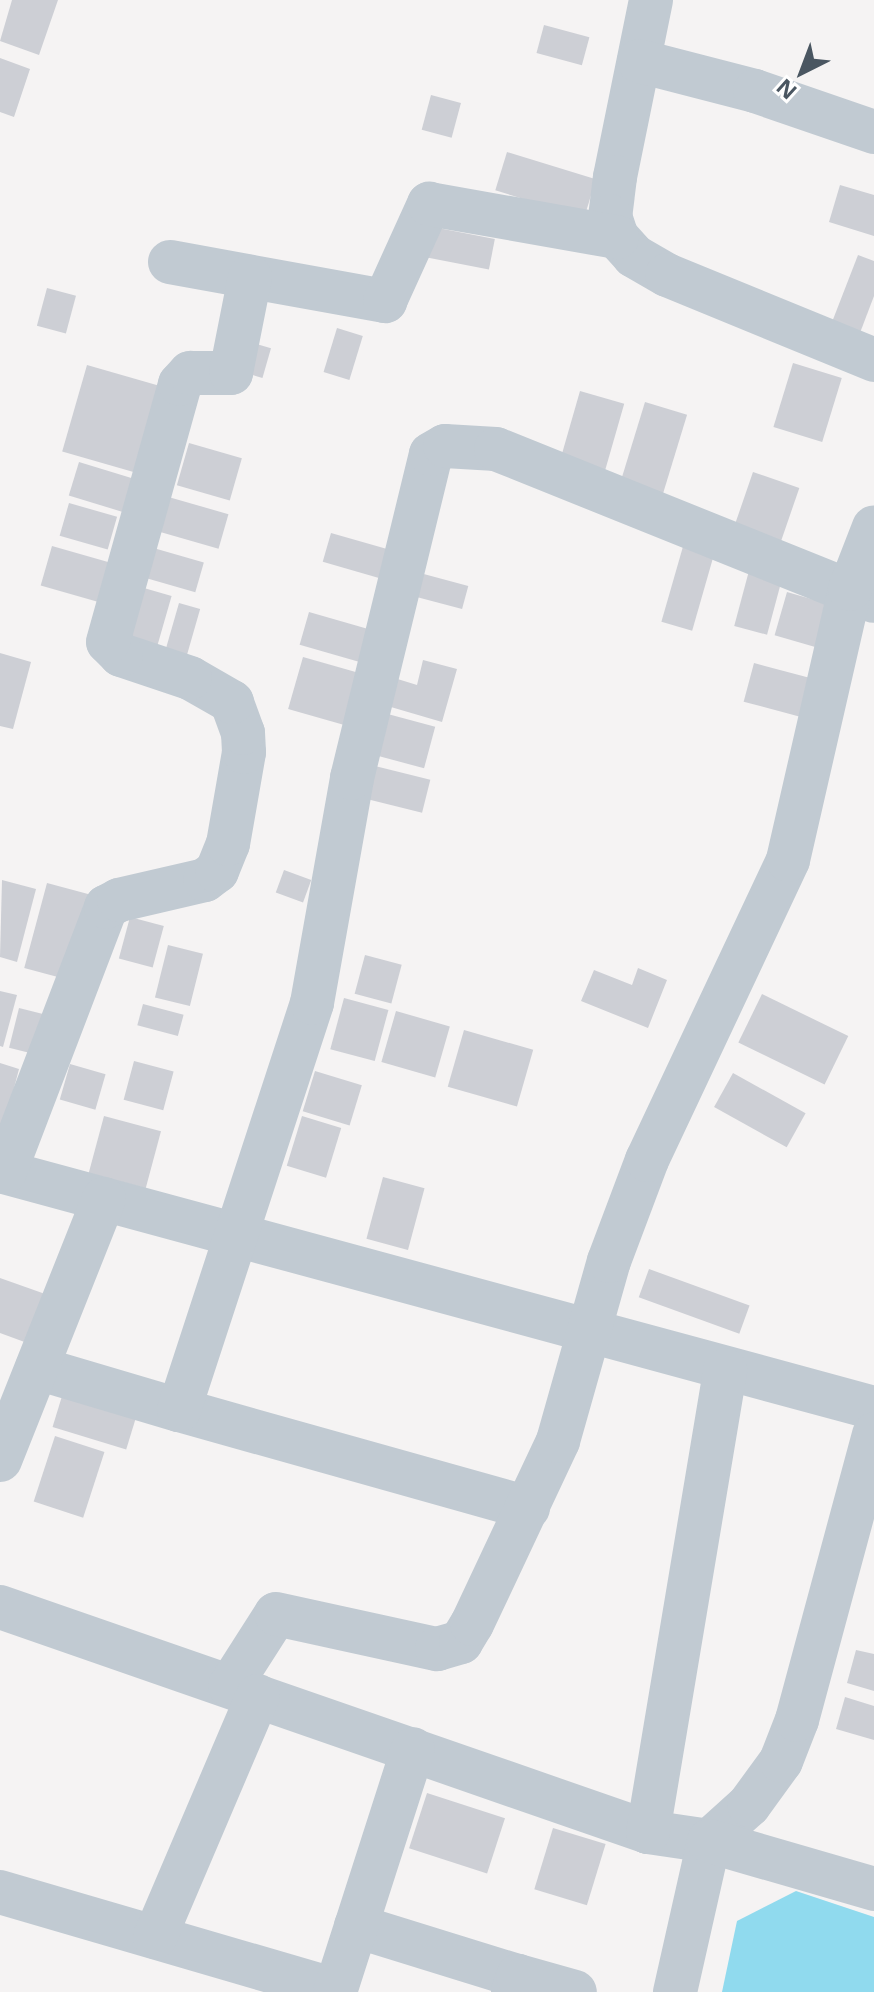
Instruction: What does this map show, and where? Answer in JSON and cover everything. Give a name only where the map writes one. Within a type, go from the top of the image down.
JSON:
[{"type":"street","points":[[651,0],[610,216],[617,237],[634,256],[667,275],[874,360]]},
{"type":"street","points":[[639,61],[755,91],[874,132]]},
{"type":"street","points":[[170,262],[385,301],[429,204],[617,237]]},
{"type":"street","points":[[250,277],[231,373],[190,373],[180,384],[108,642],[121,655],[190,678],[232,702],[243,733],[244,752],[228,844],[217,871],[205,880],[106,907],[2,1172],[591,1335],[874,1408]]},
{"type":"street","points":[[179,1410],[239,1236],[312,1003],[352,778],[431,454],[445,446],[496,449],[862,595]]},
{"type":"street","points":[[155,1937],[244,1691],[276,1614],[451,1649],[472,1624],[528,1508],[570,1408],[619,1229],[647,1160],[767,912],[798,832],[862,595],[874,527]]},
{"type":"street","points":[[0,1460],[104,1199]]},
{"type":"street","points":[[37,1368],[528,1508]]},
{"type":"street","points":[[648,1832],[725,1370]]},
{"type":"street","points":[[675,1992],[709,1841],[749,1805],[781,1761],[797,1720],[874,1434]]},
{"type":"street","points":[[0,1607],[648,1832],[709,1841],[874,1889]]},
{"type":"street","points":[[0,1892],[335,1991],[413,1749]]},
{"type":"street","points":[[356,1926],[515,1984],[575,1992]]},
{"type":"water","points":[[796,1891],[874,1917],[874,1992],[722,1992],[737,1921]]},
{"type":"building","points":[[12,0],[58,0],[39,55],[0,41]]},
{"type":"building","points":[[544,25],[589,37],[582,65],[536,53]]},
{"type":"building","points":[[0,58],[30,69],[14,117],[0,112]]},
{"type":"building","points":[[431,95],[461,103],[452,138],[422,130]]},
{"type":"building","points":[[507,152],[596,179],[584,217],[495,190]]},
{"type":"building","points":[[840,185],[874,195],[874,236],[829,222]]},
{"type":"building","points":[[433,227],[495,239],[489,269],[427,257]]},
{"type":"building","points":[[858,255],[874,261],[874,296],[855,346],[827,335]]},
{"type":"building","points":[[47,288],[76,296],[66,333],[37,326]]},
{"type":"building","points":[[337,328],[363,336],[349,380],[324,372]]},
{"type":"building","points":[[246,341],[271,348],[262,378],[237,371]]},
{"type":"building","points":[[793,363],[842,378],[822,442],[773,427]]},
{"type":"building","points":[[87,365],[169,388],[144,475],[62,452]]},
{"type":"building","points":[[580,391],[624,404],[603,478],[559,465]]},
{"type":"building","points":[[645,402],[687,415],[661,500],[619,487]]},
{"type":"building","points":[[189,443],[242,458],[230,500],[177,485]]},
{"type":"building","points":[[79,462],[135,479],[125,513],[69,495]]},
{"type":"building","points":[[753,472],[799,488],[777,553],[731,537]]},
{"type":"building","points":[[165,496],[228,514],[219,549],[155,531]]},
{"type":"building","points":[[69,503],[117,517],[108,549],[60,536]]},
{"type":"building","points":[[331,533],[399,553],[391,581],[323,562]]},
{"type":"building","points":[[684,543],[715,552],[692,631],[661,622]]},
{"type":"building","points":[[52,546],[120,566],[109,605],[41,585]]},
{"type":"building","points":[[150,547],[204,562],[195,592],[141,577]]},
{"type":"building","points":[[750,567],[783,576],[767,635],[734,626]]},
{"type":"building","points":[[420,573],[468,586],[462,609],[414,596]]},
{"type":"building","points":[[137,586],[172,596],[158,645],[123,635]]},
{"type":"building","points":[[787,592],[829,604],[817,647],[775,635]]},
{"type":"building","points":[[179,603],[200,609],[186,658],[165,652]]},
{"type":"building","points":[[309,612],[382,633],[373,666],[300,645]]},
{"type":"building","points":[[0,653],[31,662],[13,729],[0,726]]},
{"type":"building","points":[[303,657],[373,677],[358,729],[288,709]]},
{"type":"building","points":[[423,660],[457,669],[442,722],[384,705],[391,677],[417,685]]},
{"type":"building","points":[[754,663],[820,681],[809,719],[744,702]]},
{"type":"building","points":[[384,713],[435,727],[424,768],[373,755]]},
{"type":"building","points":[[375,766],[430,780],[422,813],[367,799]]},
{"type":"building","points":[[284,870],[311,880],[303,902],[276,893]]},
{"type":"building","points":[[2,880],[36,889],[17,962],[0,957]]},
{"type":"building","points":[[47,883],[100,897],[77,982],[24,968]]},
{"type":"building","points":[[130,917],[164,926],[153,968],[119,959]]},
{"type":"building","points":[[168,945],[203,954],[190,1006],[155,997]]},
{"type":"building","points":[[365,955],[402,965],[391,1003],[355,994]]},
{"type":"building","points":[[638,968],[667,980],[648,1028],[581,1001],[594,970],[632,985]]},
{"type":"building","points":[[0,991],[17,995],[3,1047],[0,1046]]},
{"type":"building","points":[[762,994],[848,1036],[825,1085],[738,1043]]},
{"type":"building","points":[[344,998],[388,1010],[375,1061],[330,1049]]},
{"type":"building","points":[[143,1004],[184,1015],[178,1036],[137,1025]]},
{"type":"building","points":[[19,1008],[54,1017],[44,1056],[9,1048]]},
{"type":"building","points":[[396,1011],[450,1026],[435,1077],[381,1062]]},
{"type":"building","points":[[464,1030],[533,1050],[517,1107],[448,1087]]},
{"type":"building","points":[[134,1061],[174,1072],[163,1110],[124,1100]]},
{"type":"building","points":[[0,1063],[19,1069],[1,1138],[0,1138]]},
{"type":"building","points":[[70,1064],[106,1074],[95,1110],[60,1100]]},
{"type":"building","points":[[315,1071],[362,1085],[350,1125],[303,1111]]},
{"type":"building","points":[[733,1073],[806,1113],[787,1147],[714,1107]]},
{"type":"building","points":[[104,1116],[161,1131],[146,1188],[89,1173]]},
{"type":"building","points":[[302,1116],[341,1128],[326,1178],[287,1166]]},
{"type":"building","points":[[383,1177],[425,1188],[408,1250],[366,1239]]},
{"type":"building","points":[[649,1269],[750,1306],[739,1334],[639,1297]]},
{"type":"building","points":[[0,1278],[48,1295],[30,1344],[0,1333]]},
{"type":"building","points":[[66,1383],[140,1406],[126,1450],[53,1427]]},
{"type":"building","points":[[55,1436],[104,1452],[83,1518],[34,1502]]},
{"type":"building","points":[[856,1650],[874,1654],[874,1691],[847,1683]]},
{"type":"building","points":[[845,1697],[874,1706],[874,1740],[836,1729]]},
{"type":"building","points":[[427,1793],[505,1818],[487,1874],[409,1848]]},
{"type":"building","points":[[553,1828],[606,1844],[587,1905],[534,1889]]}]
